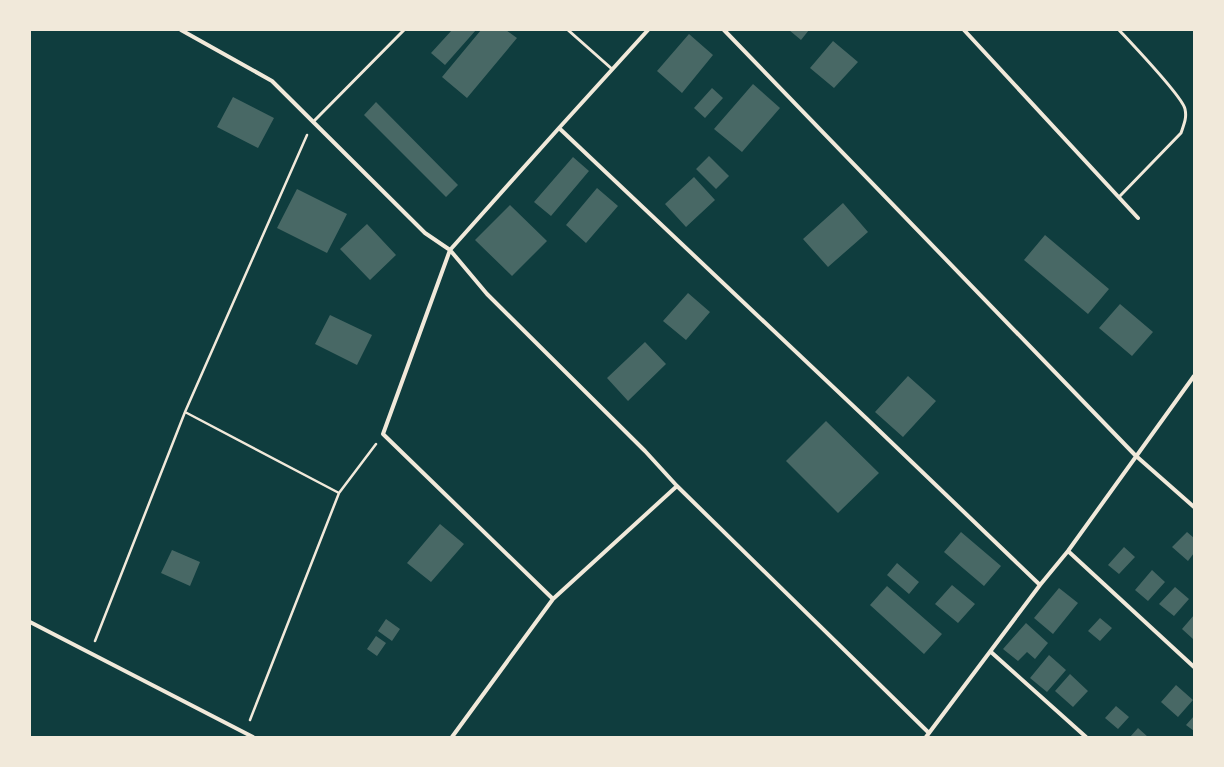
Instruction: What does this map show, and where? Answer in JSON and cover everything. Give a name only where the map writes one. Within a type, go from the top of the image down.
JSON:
[{"type":"street","points":[[181,30],[272,81],[425,233],[450,250],[487,294],[645,451],[677,486],[929,733]]},
{"type":"street","points":[[553,599],[383,434],[450,250],[558,128],[648,30]]},
{"type":"street","points":[[724,30],[1135,455],[1194,507]]},
{"type":"street","points":[[964,30],[1138,218]]},
{"type":"street","points":[[558,128],[867,419],[1040,585]]},
{"type":"street","points":[[926,737],[1040,585],[1068,551],[1135,455],[1194,376]]},
{"type":"street","points":[[452,737],[553,599],[677,486]]},
{"type":"street","points":[[1068,551],[1194,667]]},
{"type":"street","points":[[30,622],[253,737]]},
{"type":"street","points":[[991,652],[1086,737]]},
{"type":"lane","points":[[313,122],[404,30]]},
{"type":"lane","points":[[568,30],[612,69]]},
{"type":"lane","points":[[1119,30],[1185,107],[1186,121],[1180,133],[1119,197]]},
{"type":"path","points":[[90,653],[184,412],[313,122]]},
{"type":"path","points":[[184,412],[339,493]]},
{"type":"path","points":[[245,734],[339,493],[383,434]]},
{"type":"building","points":[[452,30],[476,30],[445,65],[431,53]]},
{"type":"building","points":[[481,30],[506,30],[517,38],[467,98],[442,77]]},
{"type":"building","points":[[789,30],[809,30],[801,40]]},
{"type":"building","points":[[689,34],[713,55],[682,93],[657,71]]},
{"type":"building","points":[[833,41],[858,62],[834,88],[810,68]]},
{"type":"building","points":[[753,84],[780,108],[742,152],[714,129]]},
{"type":"building","points":[[712,88],[723,98],[705,118],[694,108]]},
{"type":"building","points":[[233,97],[274,118],[258,148],[217,127]]},
{"type":"building","points":[[376,102],[458,185],[446,197],[364,115]]},
{"type":"building","points":[[709,156],[729,176],[716,189],[696,169]]},
{"type":"building","points":[[573,157],[589,171],[551,216],[534,202]]},
{"type":"building","points":[[694,177],[715,200],[686,227],[665,204]]},
{"type":"building","points":[[597,188],[618,206],[586,243],[566,225]]},
{"type":"building","points":[[297,189],[347,214],[327,253],[277,228]]},
{"type":"building","points":[[843,203],[868,232],[828,267],[803,239]]},
{"type":"building","points":[[510,205],[547,241],[512,276],[475,240]]},
{"type":"building","points":[[367,224],[396,255],[370,280],[340,249]]},
{"type":"building","points":[[1045,235],[1109,289],[1088,314],[1024,260]]},
{"type":"building","points":[[688,293],[710,312],[686,340],[663,321]]},
{"type":"building","points":[[1120,304],[1153,332],[1132,356],[1099,328]]},
{"type":"building","points":[[330,315],[372,335],[357,365],[315,344]]},
{"type":"building","points":[[645,342],[666,364],[628,401],[607,378]]},
{"type":"building","points":[[908,376],[936,401],[903,437],[875,412]]},
{"type":"building","points":[[826,421],[879,473],[838,513],[786,461]]},
{"type":"building","points":[[440,524],[464,544],[431,582],[407,563]]},
{"type":"building","points":[[961,532],[1001,566],[984,586],[944,552]]},
{"type":"building","points":[[1187,532],[1194,538],[1194,553],[1188,561],[1172,547]]},
{"type":"building","points":[[1124,547],[1135,557],[1119,574],[1108,565]]},
{"type":"building","points":[[172,550],[200,562],[190,586],[161,573]]},
{"type":"building","points":[[897,563],[919,582],[909,594],[887,575]]},
{"type":"building","points":[[1152,570],[1165,582],[1148,601],[1135,590]]},
{"type":"building","points":[[952,585],[975,604],[958,623],[935,604]]},
{"type":"building","points":[[887,586],[942,634],[924,654],[870,605]]},
{"type":"building","points":[[1175,587],[1189,599],[1174,616],[1159,604]]},
{"type":"building","points":[[1059,588],[1078,603],[1053,634],[1034,618]]},
{"type":"building","points":[[1194,615],[1194,638],[1193,639],[1182,629]]},
{"type":"building","points":[[1100,618],[1112,628],[1100,641],[1088,631]]},
{"type":"building","points":[[386,619],[400,629],[392,641],[378,631]]},
{"type":"building","points":[[1026,623],[1048,643],[1035,659],[1027,652],[1018,661],[1003,649]]},
{"type":"building","points":[[376,636],[386,643],[377,656],[367,649]]},
{"type":"building","points":[[1049,655],[1066,670],[1047,692],[1030,678]]},
{"type":"building","points":[[1070,674],[1088,691],[1073,707],[1055,691]]},
{"type":"building","points":[[1176,685],[1193,700],[1178,717],[1161,702]]},
{"type":"building","points":[[1116,706],[1129,717],[1118,729],[1105,718]]},
{"type":"building","points":[[1194,716],[1194,731],[1186,725]]},
{"type":"building","points":[[1138,728],[1148,737],[1130,737]]}]
